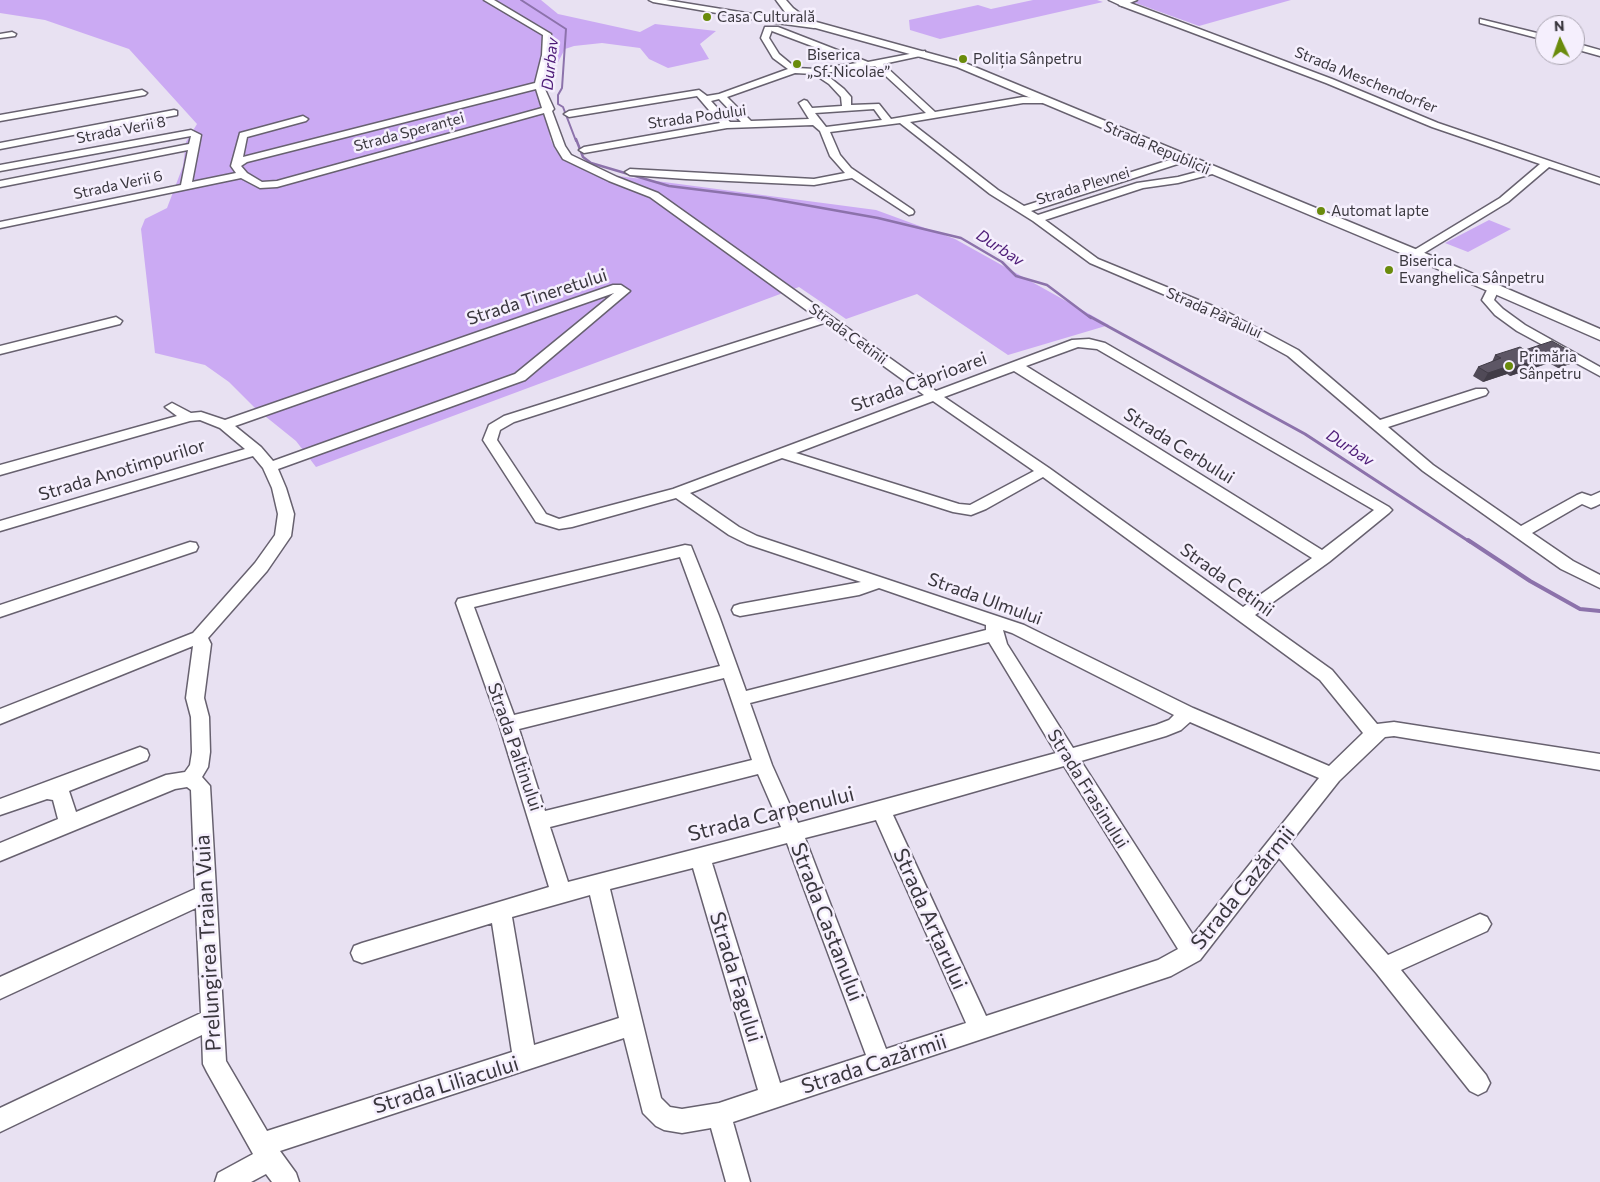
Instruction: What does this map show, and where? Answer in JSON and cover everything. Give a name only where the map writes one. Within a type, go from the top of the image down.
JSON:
[{"type":"main road","points":[[781,0],[801,24]]},
{"type":"main road","name":"Strada Republicii","points":[[801,24],[922,53],[961,66],[1026,97],[1042,100],[1415,254],[1600,334]]},
{"type":"street","points":[[237,164],[243,160],[540,85],[546,55],[547,34],[488,0]]},
{"type":"street","points":[[653,0],[770,26],[873,64],[933,115]]},
{"type":"street","name":"Strada Meschendorfer","points":[[1122,1],[1329,80],[1436,125],[1600,181]]},
{"type":"street","points":[[1483,21],[1535,35]]},
{"type":"street","points":[[770,26],[801,24]]},
{"type":"street","points":[[770,26],[765,38],[776,56],[794,70]]},
{"type":"street","points":[[0,36],[12,34]]},
{"type":"street","points":[[1585,49],[1600,53]]},
{"type":"street","points":[[706,99],[721,96],[794,70],[816,72],[873,64],[922,53]]},
{"type":"street","points":[[816,72],[832,82],[841,91],[846,97],[847,108]]},
{"type":"street","name":"Strada Cetinii","points":[[540,85],[560,146],[567,157],[613,179],[654,195],[934,396],[1044,471],[1326,675],[1374,734]]},
{"type":"street","points":[[0,118],[142,93]]},
{"type":"street","points":[[569,114],[700,93],[727,126]]},
{"type":"street","points":[[721,96],[748,124]]},
{"type":"street","points":[[824,130],[933,115],[1026,97]]},
{"type":"street","points":[[889,122],[876,106],[847,108],[807,107],[816,122],[824,130],[835,156],[847,170],[909,212]]},
{"type":"street","name":"Strada Speranței","points":[[243,175],[260,185],[277,184],[549,109]]},
{"type":"street","points":[[0,146],[174,113]]},
{"type":"street","points":[[243,175],[236,166],[243,134],[303,119]]},
{"type":"street","name":"Strada Plevnei","points":[[902,120],[994,192],[1037,219],[1141,185],[1178,180],[1212,171]]},
{"type":"street","name":"Strada Podului","points":[[584,150],[727,126],[816,122]]},
{"type":"street","name":"Strada Verii 8","points":[[0,168],[178,134],[191,133],[196,135],[194,146]]},
{"type":"street","points":[[0,184],[194,146],[186,186]]},
{"type":"street","points":[[1024,210],[1183,159]]},
{"type":"street","points":[[1415,254],[1504,200],[1547,163]]},
{"type":"street","points":[[630,172],[814,182],[854,175]]},
{"type":"street","name":"Strada Verii 6","points":[[0,225],[243,175]]},
{"type":"street","name":"Strada Pârâului","points":[[1037,219],[1094,261],[1221,314],[1272,340],[1299,357],[1428,468],[1567,565],[1600,582]]},
{"type":"street","name":"Strada Tineretului","points":[[225,425],[618,288],[624,292],[520,377],[270,467]]},
{"type":"street","points":[[1493,289],[1488,300],[1499,312],[1521,328],[1600,372]]},
{"type":"street","name":"Strada Căprioarei","points":[[827,318],[509,419],[494,428],[490,440],[541,518],[559,524],[572,522],[678,492],[1076,343],[1089,343],[1102,346],[1384,510],[1323,558]]},
{"type":"street","points":[[0,350],[116,321]]},
{"type":"street","name":"Strada Cerbului","points":[[1016,366],[1323,558]]},
{"type":"street","points":[[1380,425],[1481,392]]},
{"type":"street","points":[[0,718],[200,637],[260,567],[283,536],[286,514],[279,488],[270,467],[256,450],[225,425],[201,416],[189,417],[172,407]]},
{"type":"street","name":"Strada Anotimpurilor","points":[[0,470],[189,417]]},
{"type":"street","name":"Strada Anotimpurilor","points":[[0,526],[256,450]]},
{"type":"street","points":[[781,453],[958,509],[970,510],[981,506],[1044,471]]},
{"type":"street","name":"Strada Ulmului","points":[[678,492],[734,531],[752,540],[877,583],[994,628],[1018,629],[1187,713],[1332,776]]},
{"type":"street","points":[[1520,533],[1582,498],[1591,502],[1600,496]]},
{"type":"street","points":[[0,611],[190,547]]},
{"type":"street","name":"Strada Castanului","points":[[464,603],[685,550],[731,670],[764,765],[793,833],[880,1062]]},
{"type":"street","points":[[1243,615],[1323,558]]},
{"type":"street","points":[[740,610],[859,590],[877,583]]},
{"type":"street","name":"Strada Paltinului","points":[[464,603],[508,724],[561,893]]},
{"type":"street","points":[[741,699],[994,628]]},
{"type":"street","name":"Strada Frasinului","points":[[994,628],[1031,700],[1192,953]]},
{"type":"street","points":[[0,852],[173,781],[190,779],[199,767],[201,752],[200,717],[195,698],[202,644],[200,637]]},
{"type":"street","points":[[508,724],[731,670]]},
{"type":"street","name":"Strada Carpenului","points":[[362,953],[561,893],[880,810],[1160,731],[1175,725],[1187,713]]},
{"type":"street","points":[[1374,734],[1382,730],[1394,728],[1600,762]]},
{"type":"street","name":"Strada Cazărmii","points":[[598,883],[651,1105],[664,1118],[682,1121],[720,1115],[1163,968],[1192,953],[1332,776],[1374,734]]},
{"type":"street","points":[[0,807],[140,755]]},
{"type":"street","points":[[539,821],[764,765]]},
{"type":"street","name":"Prelungirea Traian Vuia","points":[[190,779],[200,786],[215,1064],[265,1151],[287,1182]]},
{"type":"street","points":[[47,791],[58,793],[63,797],[70,824]]},
{"type":"street","name":"Strada Arțarului","points":[[880,810],[980,1029]]},
{"type":"street","points":[[1279,844],[1385,967],[1478,1083]]},
{"type":"street","name":"Strada Fagului","points":[[700,856],[772,1098]]},
{"type":"street","points":[[0,988],[180,906],[207,904]]},
{"type":"street","points":[[500,911],[525,1060]]},
{"type":"street","points":[[1385,967],[1480,924]]},
{"type":"street","points":[[0,1120],[212,1019]]},
{"type":"street","name":"Strada Liliacului","points":[[227,1182],[265,1151],[350,1114],[631,1025]]},
{"type":"street","points":[[720,1115],[738,1182]]},
{"type":"shaded area","points":[[0,0],[541,0],[558,14],[640,32],[655,24],[716,31],[700,44],[709,59],[668,68],[649,59],[640,48],[602,43],[574,46],[565,49],[551,75],[547,93],[550,138],[562,158],[588,172],[876,210],[955,239],[1109,325],[1008,355],[917,294],[846,319],[799,287],[316,467],[296,441],[255,408],[229,382],[205,365],[155,353],[141,229],[145,219],[167,208],[183,166],[186,142],[197,124],[129,49],[45,20],[0,13]]},
{"type":"shaded area","points":[[1033,0],[1097,0],[1103,2],[940,39],[910,30],[909,20],[978,5],[991,9]]},
{"type":"shaded area","points":[[1291,0],[1199,26],[1130,1]]},
{"type":"shaded area","points":[[1489,220],[1511,229],[1468,252],[1445,243]]},
{"type":"building","points":[[1552,341],[1575,354],[1563,359],[1554,354],[1515,367],[1512,365],[1488,373],[1478,367],[1501,358],[1495,355],[1520,347],[1525,350]]},
{"type":"waterway","name":"Durbav","points":[[521,0],[566,29],[562,88],[558,95],[558,104],[563,107],[576,141]]},
{"type":"waterway","name":"Durbav","points":[[576,139],[583,157],[591,163],[669,186],[766,198],[878,218],[961,238],[1002,262],[1016,276],[1047,285],[1091,318]]},
{"type":"waterway","name":"Durbav","points":[[1089,316],[1305,434],[1470,542]]},
{"type":"waterway","name":"Durbav","points":[[1468,540],[1530,581],[1580,609],[1600,611]]},
{"type":"place","name":"Casa Culturală","points":[[707,17]]},
{"type":"place","name":"Poliția Sânpetru","points":[[963,59]]},
{"type":"place","name":"Biserica „Sf. Nicolae”","points":[[797,64]]},
{"type":"place","name":"Automat lapte","points":[[1321,211]]},
{"type":"place","name":"Biserica Evanghelica Sânpetru","points":[[1389,270]]},
{"type":"place","name":"Primăria Sânpetru","points":[[1509,366]]}]
